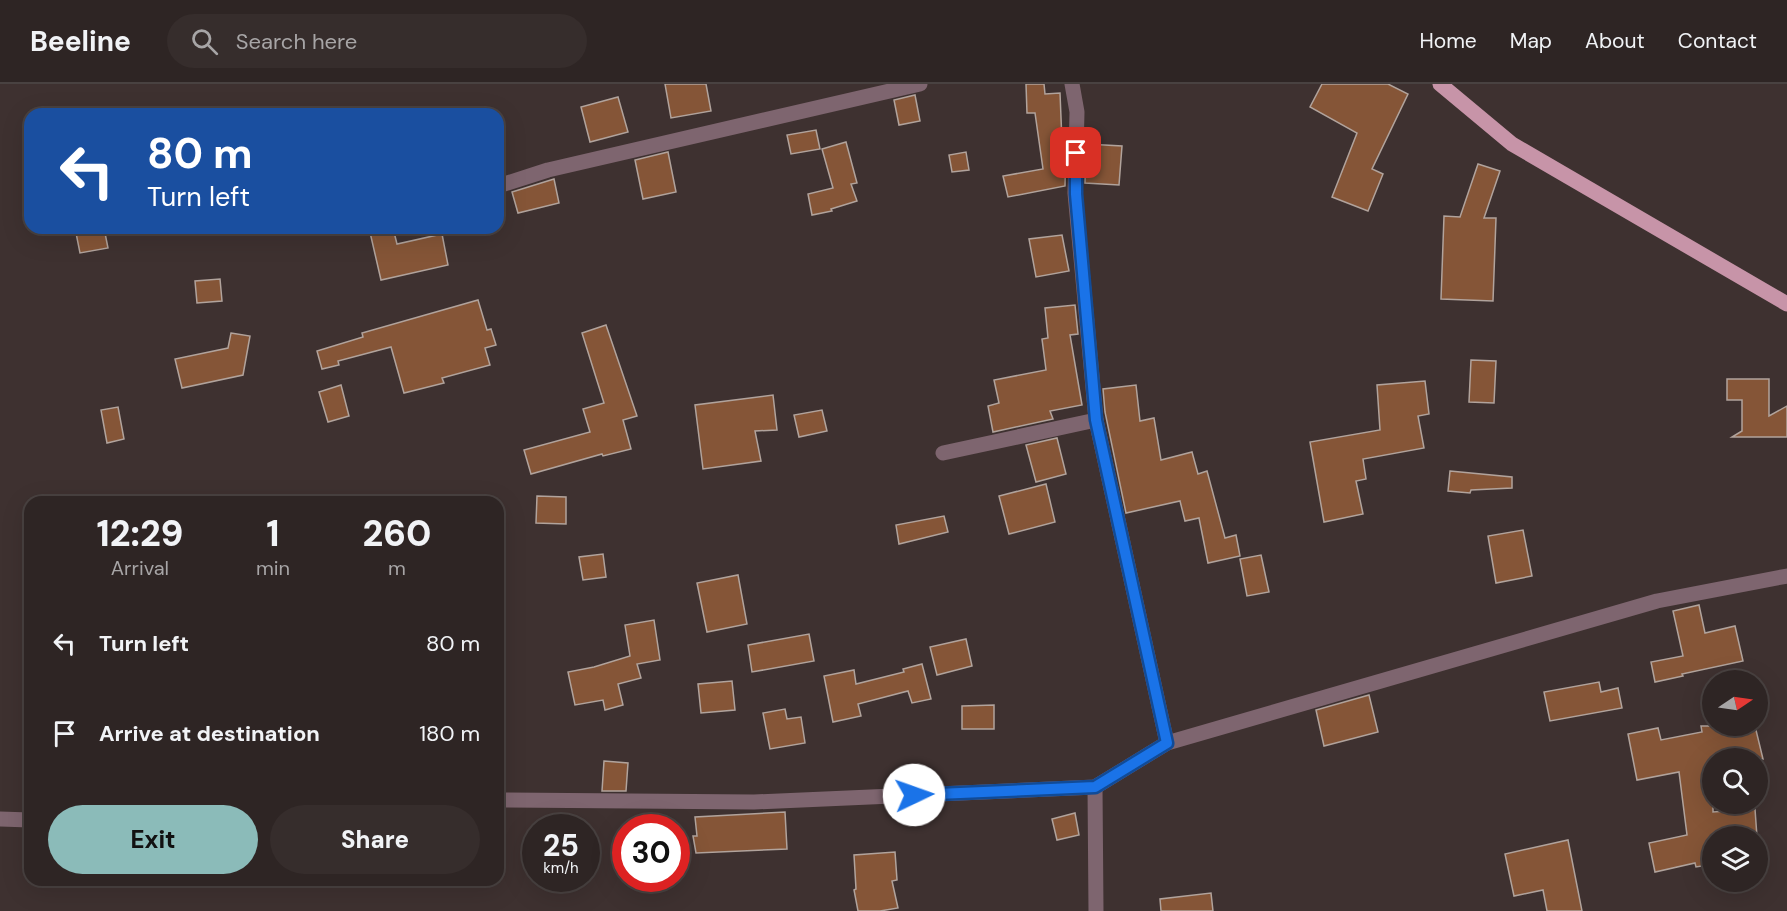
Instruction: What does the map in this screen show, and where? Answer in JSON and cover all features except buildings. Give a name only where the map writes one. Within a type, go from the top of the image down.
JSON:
[{"type":"main road","points":[[1440,84],[1512,144],[1787,304]]},
{"type":"street","points":[[504,184],[548,170],[920,84]]},
{"type":"street","points":[[1072,84],[1077,112],[1076,194],[1096,420],[1167,743]]},
{"type":"street","points":[[943,453],[1096,420]]},
{"type":"street","points":[[504,800],[754,802],[1095,787],[1167,743],[1657,601],[1787,576]]},
{"type":"street","points":[[1095,787],[1096,911]]},
{"type":"street","points":[[0,819],[24,820]]},
{"type":"route","points":[[914,795],[1095,787],[1167,743],[1096,420],[1076,194],[1076,153]]}]
